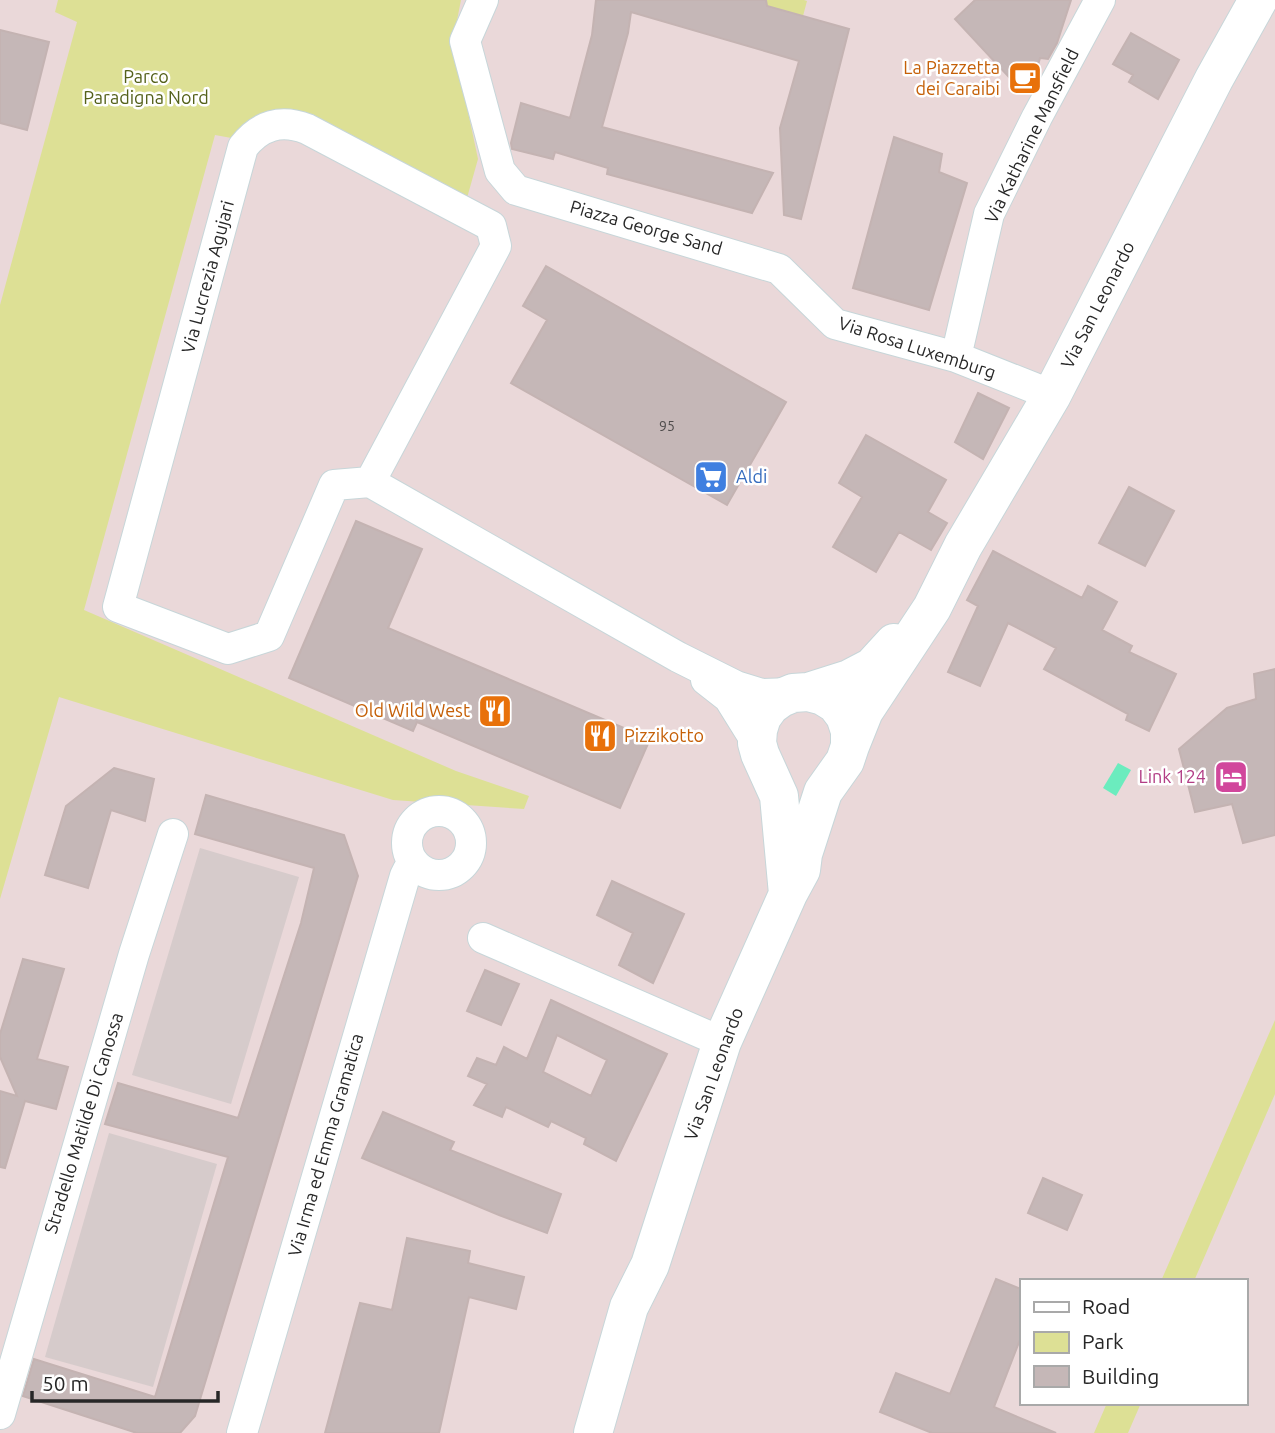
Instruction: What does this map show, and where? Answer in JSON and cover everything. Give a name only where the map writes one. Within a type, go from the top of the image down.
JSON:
[{"type":"main road","name":"Via San Leonardo","points":[[593,1433],[631,1300],[652,1258],[722,1042],[801,870],[805,847],[823,792],[843,760],[863,711],[932,608],[963,546],[1052,395],[1214,79],[1258,0]]},
{"type":"main road","name":"Via San Leonardo","points":[[801,693],[849,679],[872,667],[901,635],[932,608]]},
{"type":"main road","points":[[761,754],[776,776],[798,784],[822,782],[843,760],[850,731],[845,716],[836,704],[823,696],[801,693],[781,698],[762,717],[758,730],[761,754],[779,796],[788,894]]},
{"type":"main road","name":"Via San Leonardo","points":[[617,1433],[647,1305],[652,1258]]},
{"type":"street","name":"Piazza George Sand","points":[[483,0],[465,41],[500,171],[516,190],[769,265],[779,269],[794,284]]},
{"type":"street","name":"Via Katharine Mansfield","points":[[956,357],[989,214],[1100,0]]},
{"type":"street","name":"Via Lucrezia Agujari","points":[[278,123],[292,123],[307,129],[491,226],[496,246],[369,482],[334,485],[269,636],[228,649],[118,607],[243,147],[251,137],[278,123]]},
{"type":"street","name":"Via Rosa Luxemburg","points":[[794,284],[835,324],[956,357],[1052,395]]},
{"type":"street","points":[[369,482],[678,657],[736,686],[762,694],[801,693]]},
{"type":"street","points":[[678,657],[729,698],[761,754]]},
{"type":"street","name":"Stradello Matilde Di Canossa","points":[[0,1414],[127,979],[173,834]]},
{"type":"street","name":"Via Irma ed Emma Gramatica","points":[[242,1433],[405,876],[408,870],[421,870]]},
{"type":"street","points":[[483,938],[722,1042]]},
{"type":"green space","name":"Parco Paradigna Nord","points":[[58,0],[461,0],[453,41],[478,159],[467,198],[315,120],[237,139],[215,135],[84,610],[456,771],[529,796],[524,809],[393,800],[59,697],[0,899],[0,305],[77,22],[55,12]]},
{"type":"green space","points":[[762,0],[807,1],[803,16],[767,6]]},
{"type":"green space","points":[[1275,1020],[1275,1094],[1195,1279],[1162,1279]]},
{"type":"green space","points":[[1106,1405],[1140,1405],[1128,1433],[1094,1433]]},
{"type":"shaded area","points":[[1118,763],[1131,770],[1116,796],[1103,788]]},
{"type":"shaded area","points":[[200,848],[299,877],[231,1104],[132,1075]]},
{"type":"shaded area","points":[[109,1133],[217,1164],[153,1387],[45,1357]]},
{"type":"building","points":[[596,0],[766,0],[767,6],[849,29],[801,219],[784,215],[780,128],[799,61],[631,12],[628,33],[602,127],[773,173],[752,213],[607,174],[608,168],[555,152],[553,159],[512,149],[511,143],[521,103],[570,118],[592,35]]},
{"type":"building","points":[[975,0],[1071,0],[1057,43],[1048,59],[1040,58],[1031,90],[1020,89],[955,19]]},
{"type":"building","points":[[0,30],[49,42],[27,130],[0,123]]},
{"type":"building","points":[[1131,33],[1179,60],[1158,99],[1129,82],[1133,75],[1113,64]]},
{"type":"building","points":[[894,137],[942,154],[939,172],[967,183],[929,310],[853,288]]},
{"type":"building","points":[[546,266],[786,402],[727,505],[511,383],[547,320],[523,306]]},
{"type":"building","points":[[978,393],[1009,408],[983,459],[955,442]]},
{"type":"building","points":[[866,435],[946,480],[928,512],[947,523],[931,550],[899,532],[876,572],[833,547],[862,497],[839,483]]},
{"type":"building","points":[[1129,487],[1174,511],[1145,566],[1099,543]]},
{"type":"building","points":[[356,521],[422,549],[388,628],[650,739],[620,808],[417,722],[413,731],[289,678]]},
{"type":"building","points":[[993,551],[1082,598],[1088,586],[1117,602],[1102,630],[1132,646],[1129,652],[1176,674],[1149,731],[1126,720],[1128,714],[1044,669],[1056,648],[1008,623],[980,686],[948,672],[978,606],[967,600]]},
{"type":"building","name":"Link 124","points":[[1275,669],[1275,835],[1243,843],[1232,804],[1195,812],[1179,749],[1227,708],[1256,699],[1254,674]]},
{"type":"building","points":[[114,768],[154,779],[145,821],[111,810],[88,888],[45,875],[66,806]]},
{"type":"building","points":[[206,795],[344,835],[358,876],[195,1416],[180,1433],[137,1433],[23,1396],[34,1359],[155,1397],[228,1157],[105,1124],[118,1083],[238,1118],[301,923],[314,868],[195,834]]},
{"type":"building","points":[[612,881],[684,914],[653,983],[619,965],[633,933],[597,915]]},
{"type":"building","points":[[23,959],[64,969],[37,1059],[68,1067],[56,1109],[25,1101],[5,1168],[0,1167],[0,1091],[17,1096],[0,1057],[0,1034]]},
{"type":"building","points":[[485,970],[519,984],[501,1025],[467,1011]]},
{"type":"building","points":[[551,1000],[667,1054],[616,1161],[584,1144],[586,1138],[551,1121],[548,1127],[506,1107],[502,1117],[474,1105],[487,1084],[468,1076],[477,1058],[496,1065],[504,1047],[527,1059]],"holes":[[[557,1035],[607,1060],[591,1096],[543,1072]]]},
{"type":"building","points":[[383,1112],[454,1142],[450,1150],[561,1194],[547,1233],[362,1158]]},
{"type":"building","points":[[1043,1178],[1082,1195],[1067,1230],[1028,1213]]},
{"type":"building","points":[[407,1238],[470,1251],[468,1263],[524,1277],[516,1309],[469,1297],[439,1433],[325,1433],[360,1303],[392,1310]]},
{"type":"building","points":[[996,1279],[1020,1289],[1020,1340],[994,1407],[1056,1433],[932,1433],[880,1412],[896,1373],[950,1394]]},
{"type":"place","name":"La Piazzetta dei Caraibi","points":[[1025,78]]},
{"type":"place","name":"Aldi","points":[[711,477]]},
{"type":"place","name":"Old Wild West","points":[[495,711]]},
{"type":"place","name":"Pizzikotto","points":[[600,736]]},
{"type":"place","name":"Link 124","points":[[1231,777]]}]
